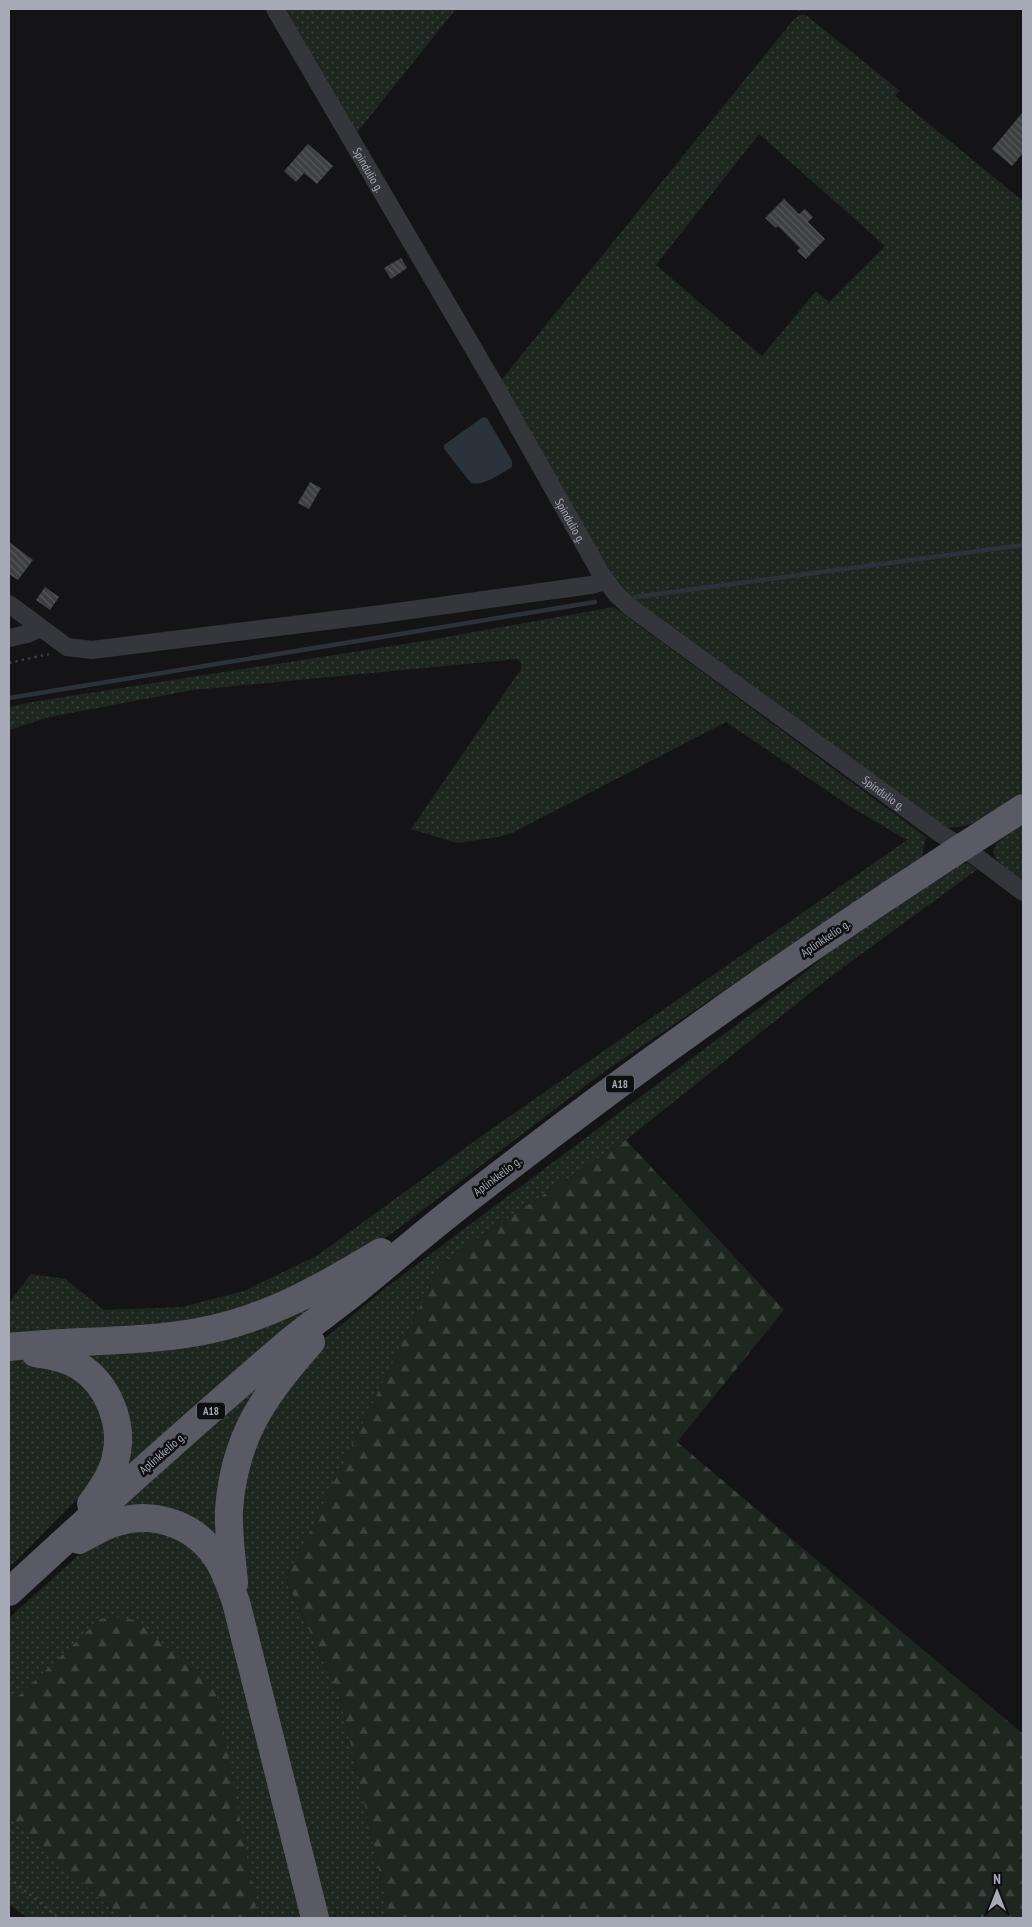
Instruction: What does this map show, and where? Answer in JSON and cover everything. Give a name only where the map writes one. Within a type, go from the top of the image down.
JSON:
[{"type":"highway","name":"Aplinkkelio g.","points":[[9,1592],[68,1537],[290,1341],[357,1290],[462,1203],[592,1104],[823,939],[1023,808]]},
{"type":"highway","points":[[9,1348],[199,1332],[263,1314],[298,1300],[462,1203]]},
{"type":"highway","points":[[236,1602],[229,1512],[232,1483],[244,1440],[254,1417],[271,1390],[357,1290]]},
{"type":"highway","points":[[9,1352],[36,1353],[58,1357],[79,1366],[94,1378],[106,1394],[115,1416],[118,1436],[116,1456],[111,1473],[68,1537]]},
{"type":"highway","points":[[48,1556],[114,1522],[145,1517],[164,1520],[189,1530],[203,1541],[220,1562],[236,1602],[316,1918]]},
{"type":"street","name":"Spindulio g.","points":[[275,9],[493,382],[606,581],[616,594],[630,607],[1023,892]]},
{"type":"street","points":[[9,604],[67,647],[92,650],[392,612],[590,585],[606,581]]},
{"type":"street","points":[[9,638],[28,634],[40,628]]},
{"type":"path","points":[[9,663],[67,647]]},
{"type":"path","points":[[9,1878],[59,1918]]},
{"type":"green space","points":[[283,9],[456,9],[355,135]]},
{"type":"green space","points":[[800,15],[806,15],[900,91],[895,96],[1023,201],[1023,794],[986,817],[965,826],[945,827],[734,672],[638,605],[623,589],[598,552],[502,386],[502,379],[794,19]],"holes":[[[759,134],[885,246],[829,302],[816,291],[762,356],[656,265]]]},
{"type":"green space","points":[[614,607],[926,837],[922,856],[601,1074],[394,1232],[327,1276],[235,1316],[9,1339],[9,1303],[31,1274],[65,1279],[104,1310],[182,1307],[244,1291],[318,1255],[483,1135],[907,840],[851,807],[726,722],[514,832],[498,837],[457,843],[411,829],[521,669],[521,662],[517,659],[193,690],[49,717],[9,730],[9,707],[424,641]]},
{"type":"green space","points":[[1023,822],[1023,882],[1000,866],[993,852],[996,844]]},
{"type":"green space","points":[[967,863],[978,869],[834,974],[626,1140],[442,1262],[286,1581],[340,1697],[390,1918],[326,1918],[237,1558],[244,1452],[323,1340],[388,1286],[787,987],[838,945],[957,865]]},
{"type":"green space","points":[[626,1140],[784,1310],[677,1442],[1023,1734],[1023,1918],[390,1918],[340,1697],[286,1580],[442,1262]]},
{"type":"green space","points":[[319,1300],[117,1476],[125,1446],[73,1350]]},
{"type":"green space","points":[[9,1359],[47,1361],[95,1389],[110,1429],[99,1473],[80,1496],[9,1568]]},
{"type":"green space","points":[[265,1379],[224,1555],[118,1508]]},
{"type":"green space","points":[[175,1530],[215,1570],[304,1918],[253,1918],[256,1905],[100,1619],[9,1705],[9,1618],[94,1541],[113,1531]]},
{"type":"green space","points":[[114,1617],[135,1620],[209,1684],[217,1696],[256,1905],[253,1918],[121,1918],[9,1816],[9,1705],[100,1619]]},
{"type":"green space","points":[[9,1816],[121,1918],[27,1918],[9,1904]]},
{"type":"shaded area","points":[[483,417],[487,418],[512,461],[512,467],[482,483],[471,483],[444,449],[444,445]]},
{"type":"building","points":[[1023,112],[1023,153],[1012,166],[992,149]]},
{"type":"building","points":[[308,144],[333,166],[317,184],[304,173],[296,182],[284,171]]},
{"type":"building","points":[[784,199],[799,214],[805,209],[813,217],[808,222],[825,239],[806,259],[797,251],[800,248],[778,226],[776,228],[765,218]]},
{"type":"building","points":[[401,258],[407,268],[391,279],[384,268]]},
{"type":"building","points":[[310,482],[321,488],[309,509],[298,503]]},
{"type":"building","points":[[9,542],[33,560],[18,580],[9,574]]},
{"type":"building","points":[[45,587],[59,597],[50,610],[36,600]]},
{"type":"waterway","points":[[635,597],[1023,545]]},
{"type":"waterway","points":[[9,698],[595,602]]}]
